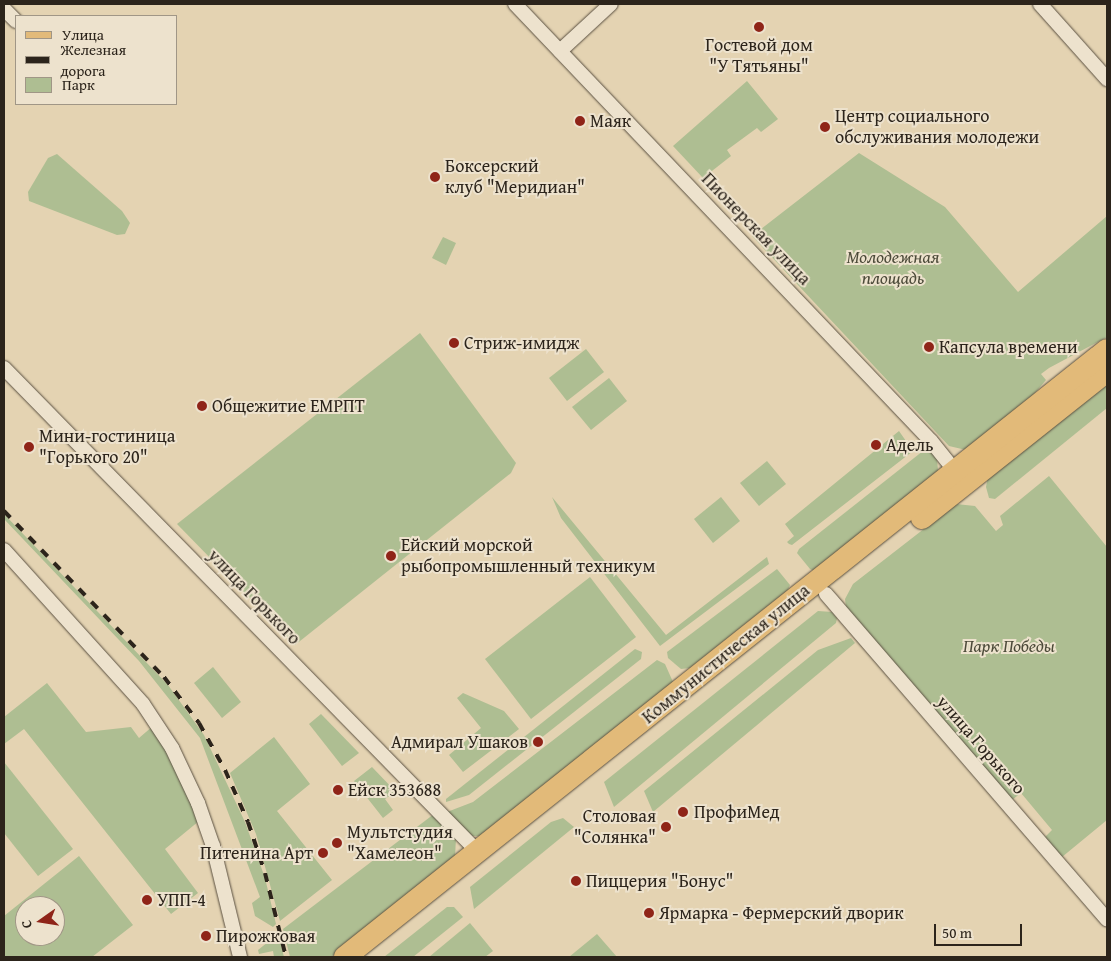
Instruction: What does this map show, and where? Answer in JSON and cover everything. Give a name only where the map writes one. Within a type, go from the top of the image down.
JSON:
[{"type":"main road","name":"Коммунистическая улица","points":[[369,957],[826,594],[1107,350]]},
{"type":"main road","name":"Коммунистическая улица","points":[[345,957],[960,478],[1107,371]]},
{"type":"street","name":"Пионерская улица","points":[[515,4],[924,434],[960,478]]},
{"type":"street","points":[[560,51],[611,4]]},
{"type":"street","points":[[1040,4],[1107,79]]},
{"type":"street","points":[[4,9],[15,20]]},
{"type":"street","name":"улица Горького","points":[[4,368],[478,852]]},
{"type":"street","points":[[4,550],[143,704],[172,748],[191,786],[213,846],[240,957]]},
{"type":"street","name":"улица Горького","points":[[826,594],[1107,920]]},
{"type":"green space","points":[[747,81],[778,119],[761,132],[757,128],[727,150],[731,156],[703,178],[673,146]]},
{"type":"green space","name":"Молодежная площадь","points":[[859,153],[945,207],[1018,292],[1107,216],[1107,337],[1041,374],[1046,380],[1029,400],[966,450],[949,446],[752,236]]},
{"type":"green space","points":[[57,154],[122,211],[130,223],[125,234],[117,235],[29,201],[28,192],[48,158]]},
{"type":"green space","points":[[443,237],[456,243],[446,265],[432,258]]},
{"type":"green space","points":[[420,333],[516,463],[511,473],[295,645],[177,524]]},
{"type":"green space","points":[[586,349],[604,372],[567,401],[549,378]]},
{"type":"green space","points":[[609,378],[627,401],[591,430],[572,407]]},
{"type":"green space","points":[[1107,383],[1107,408],[995,499],[989,498],[986,487],[988,476]]},
{"type":"green space","points":[[899,431],[913,451],[792,545],[789,544],[787,542],[794,536],[785,524]]},
{"type":"green space","points":[[928,447],[937,459],[938,471],[817,572],[810,569],[797,553],[799,549]]},
{"type":"green space","points":[[767,461],[786,484],[759,506],[740,483]]},
{"type":"green space","name":"Парк Победы","points":[[1049,476],[1107,547],[1107,820],[1062,857],[1045,837],[1052,830],[1021,793],[1012,800],[846,607],[845,599],[853,584],[956,504],[975,506],[996,531],[1003,525],[1000,516]]},
{"type":"green space","points":[[552,497],[666,635],[767,557],[769,564],[660,646],[561,518]]},
{"type":"green space","points":[[721,497],[740,521],[713,543],[694,519]]},
{"type":"green space","points":[[4,514],[168,685],[204,735],[245,822],[265,878],[276,924],[273,927],[255,916],[252,903],[260,897],[200,738],[139,661],[4,519]]},
{"type":"green space","points":[[777,569],[790,585],[788,590],[690,668],[681,669],[668,658],[667,652]]},
{"type":"green space","points":[[590,577],[636,637],[531,719],[485,659]]},
{"type":"green space","points":[[818,611],[832,612],[837,618],[836,623],[614,807],[604,782]]},
{"type":"green space","points":[[851,638],[855,643],[653,812],[644,791],[818,650]]},
{"type":"green space","points":[[635,649],[642,652],[641,659],[469,795],[446,802],[446,799]]},
{"type":"green space","points":[[657,660],[665,664],[673,682],[480,836],[471,836],[447,812],[473,802]]},
{"type":"green space","points":[[213,667],[241,702],[222,718],[194,683]]},
{"type":"green space","points":[[47,683],[86,732],[131,727],[139,738],[153,726],[161,736],[199,821],[165,849],[198,893],[171,914],[24,729],[4,744],[4,717]]},
{"type":"green space","points":[[463,693],[504,711],[519,729],[463,772],[449,755],[481,728],[457,698]]},
{"type":"green space","points":[[321,714],[359,753],[342,766],[309,724]]},
{"type":"green space","points":[[274,737],[310,784],[277,811],[332,880],[280,921],[256,834],[230,773]]},
{"type":"green space","points":[[4,762],[73,849],[38,876],[4,833]]},
{"type":"green space","points":[[372,767],[396,792],[385,799],[393,810],[383,818],[354,781]]},
{"type":"green space","points":[[434,814],[456,839],[455,856],[331,957],[290,957],[283,929]]},
{"type":"green space","points":[[563,818],[574,827],[474,909],[470,887],[551,822]]},
{"type":"green space","points":[[79,856],[133,925],[92,957],[4,957],[4,916],[15,907],[15,946],[65,946],[65,896],[29,896]]},
{"type":"green space","points":[[447,907],[454,907],[463,917],[413,957],[384,957]]},
{"type":"green space","points":[[470,923],[493,951],[485,957],[429,957]]},
{"type":"green space","points":[[278,934],[284,957],[274,957],[273,951],[259,954],[258,950]]},
{"type":"green space","points":[[597,934],[617,957],[569,957]]},
{"type":"railway","points":[[4,511],[164,677],[199,723],[225,770],[248,822],[265,873],[286,957]]},
{"type":"place","name":"Гостевой дом \"У Тятьяны\"","points":[[759,27]]},
{"type":"place","name":"Маяк","points":[[580,121]]},
{"type":"place","name":"Центр социального обслуживания молодежи","points":[[825,127]]},
{"type":"place","name":"Боксерский клуб \"Меридиан\"","points":[[435,177]]},
{"type":"place","name":"Стриж-имидж","points":[[454,343]]},
{"type":"place","name":"Капсула времени","points":[[929,347]]},
{"type":"place","name":"Общежитие ЕМРПТ","points":[[202,406]]},
{"type":"place","name":"Адель","points":[[876,445]]},
{"type":"place","name":"Мини-гостиница \"Горького 20\"","points":[[29,447]]},
{"type":"place","name":"Ейский морской рыбопромышленный техникум","points":[[391,556]]},
{"type":"place","name":"Адмирал Ушаков","points":[[538,742]]},
{"type":"place","name":"Ейск 353688","points":[[338,790]]},
{"type":"place","name":"ПрофиМед","points":[[683,812]]},
{"type":"place","name":"Столовая \"Солянка\"","points":[[666,827]]},
{"type":"place","name":"Мультстудия \"Хамелеон\"","points":[[337,843]]},
{"type":"place","name":"Питенина Арт","points":[[323,853]]},
{"type":"place","name":"Пиццерия \"Бонус\"","points":[[576,881]]},
{"type":"place","name":"УПП-4","points":[[147,900]]},
{"type":"place","name":"Ярмарка - Фермерский дворик","points":[[649,913]]},
{"type":"place","name":"Пирожковая","points":[[206,936]]}]
